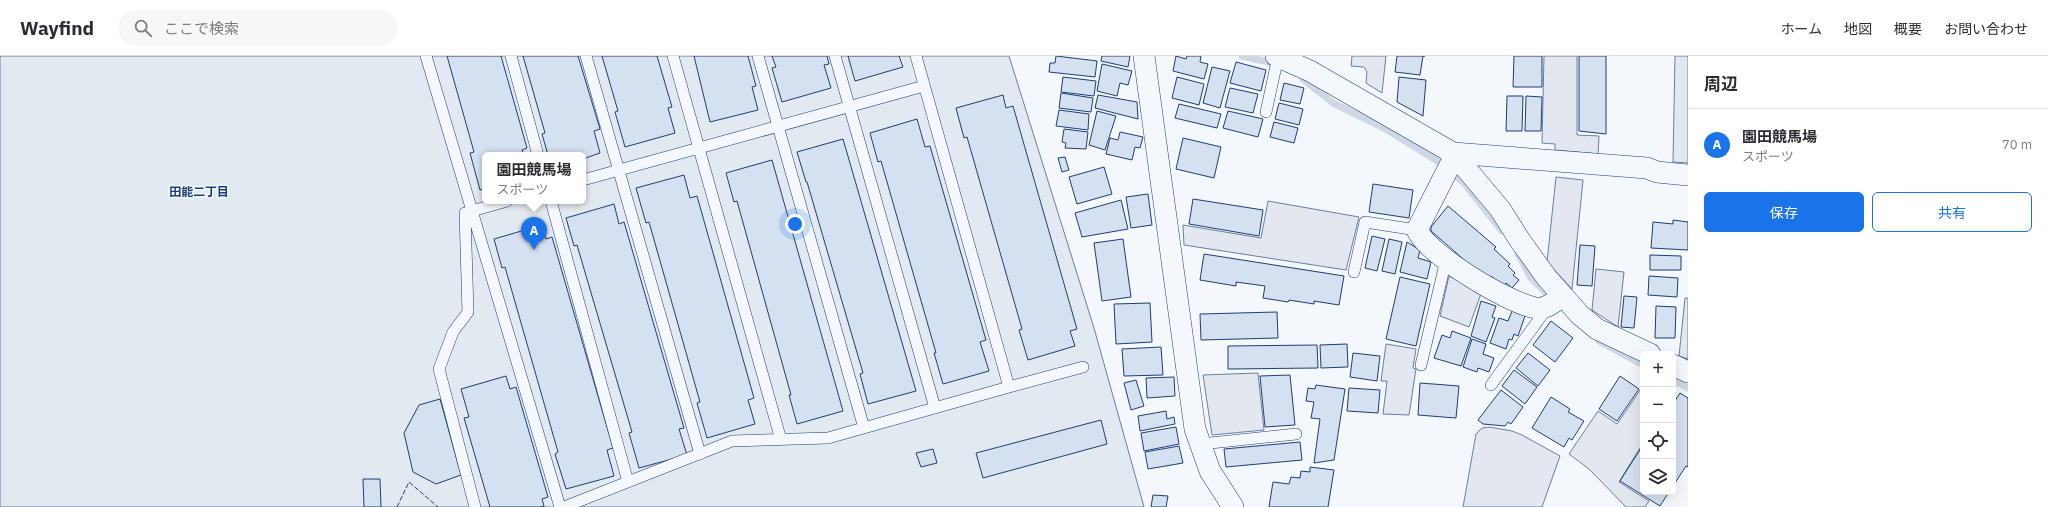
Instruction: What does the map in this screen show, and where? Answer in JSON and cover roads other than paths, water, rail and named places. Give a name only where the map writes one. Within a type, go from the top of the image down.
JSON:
[{"type":"street","points":[[1144,56],[1195,429],[1210,471],[1233,507]]},
{"type":"street","points":[[1277,56],[1310,63],[1455,155],[1500,209],[1555,301],[1580,315],[1597,329],[1644,351]]},
{"type":"street","points":[[1455,155],[1647,168],[1657,172],[1688,175]]},
{"type":"street","points":[[1455,155],[1417,230],[1420,236],[1446,260],[1478,281],[1516,301],[1537,309],[1555,301]]},
{"type":"street","points":[[1676,366],[1688,372]]},
{"type":"lane","points":[[426,56],[560,507]]},
{"type":"lane","points":[[511,56],[537,152]]},
{"type":"lane","points":[[586,56],[700,454]]},
{"type":"lane","points":[[673,56],[781,440]]},
{"type":"lane","points":[[758,56],[864,428]]},
{"type":"lane","points":[[835,56],[935,408]]},
{"type":"lane","points":[[916,56],[1009,387]]},
{"type":"lane","points":[[1266,112],[1277,56]]},
{"type":"lane","points":[[586,179],[924,86]]},
{"type":"lane","points":[[475,507],[439,369],[453,332],[468,312],[465,213],[496,204]]},
{"type":"lane","points":[[552,204],[628,482]]},
{"type":"lane","points":[[1354,272],[1365,222],[1417,230]]},
{"type":"lane","points":[[1421,365],[1446,260]]},
{"type":"lane","points":[[1491,385],[1555,301]]},
{"type":"lane","points":[[564,507],[732,441],[828,438],[1083,367]]},
{"type":"lane","points":[[1201,444],[1296,434]]},
{"type":"waterway","points":[[1242,56],[1277,64]]},
{"type":"waterway","points":[[1303,79],[1333,103],[1386,129],[1439,162],[1464,183],[1502,231]]},
{"type":"waterway","points":[[1518,254],[1531,278],[1554,301]]},
{"type":"waterway","points":[[1599,341],[1640,363]]},
{"type":"waterway","points":[[1676,382],[1688,388]]},
{"type":"place","name":"園田競馬場","points":[[534,250]]},
{"type":"district","name":"田能二丁目","points":[[199,192]]}]
